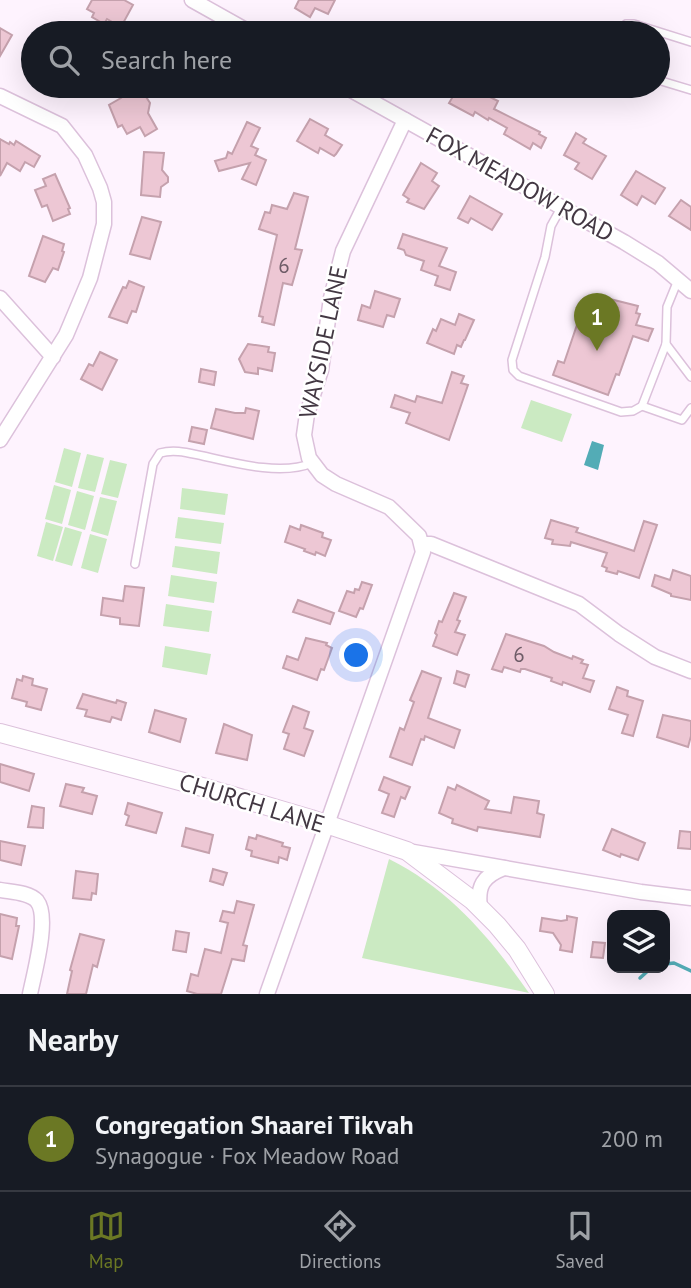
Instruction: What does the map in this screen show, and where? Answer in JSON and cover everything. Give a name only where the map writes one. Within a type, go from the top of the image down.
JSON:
[{"type":"street","points":[[192,0],[230,21]]},
{"type":"street","points":[[0,96],[62,126],[70,134],[85,155],[104,202],[104,224],[90,278],[66,335],[0,440]]},
{"type":"street","name":"FOX MEADOW ROAD","points":[[366,98],[624,242],[658,263],[691,290]]},
{"type":"street","name":"WAYSIDE LANE","points":[[312,463],[304,435],[307,414],[321,370],[337,269],[355,221],[405,120]]},
{"type":"street","points":[[0,298],[52,357]]},
{"type":"street","points":[[267,994],[423,552],[422,544],[413,529],[389,508],[336,484],[322,475],[312,463]]},
{"type":"street","points":[[422,544],[431,544],[579,604],[655,657],[691,671]]},
{"type":"street","name":"CHURCH LANE","points":[[0,733],[206,788],[407,851],[641,892],[691,898]]},
{"type":"street","points":[[407,851],[480,908],[517,948],[545,994]]},
{"type":"street","points":[[480,908],[478,895],[481,884],[491,873],[506,867]]},
{"type":"street","points":[[0,890],[30,896],[36,900],[41,911],[40,940],[30,994]]},
{"type":"lane","points":[[670,35],[691,42]]},
{"type":"lane","points":[[670,84],[691,90]]},
{"type":"lane","points":[[561,208],[551,226],[545,257],[512,360],[513,370],[519,376],[621,412],[633,411],[642,406],[666,344],[667,307],[679,279]]},
{"type":"lane","points":[[666,344],[691,377]]},
{"type":"lane","points":[[642,406],[682,420],[691,408]]},
{"type":"lane","points":[[135,564],[153,464],[160,453],[171,450],[236,463],[291,469],[312,463]]},
{"type":"green space","points":[[531,400],[572,414],[562,442],[521,428]]},
{"type":"green space","points":[[64,448],[81,453],[72,487],[55,482]]},
{"type":"green space","points":[[87,454],[104,458],[95,492],[78,488]]},
{"type":"green space","points":[[110,460],[127,464],[118,498],[101,494]]},
{"type":"green space","points":[[54,485],[71,490],[62,524],[45,519]]},
{"type":"green space","points":[[182,488],[228,494],[225,515],[180,509]]},
{"type":"green space","points":[[77,491],[94,496],[85,530],[68,525]]},
{"type":"green space","points":[[100,497],[117,501],[108,536],[91,531]]},
{"type":"green space","points":[[178,517],[224,523],[221,544],[175,538]]},
{"type":"green space","points":[[46,522],[63,527],[53,561],[37,556]]},
{"type":"green space","points":[[65,527],[82,532],[72,566],[55,561]]},
{"type":"green space","points":[[90,534],[107,539],[98,573],[81,568]]},
{"type":"green space","points":[[175,546],[220,552],[217,574],[172,567]]},
{"type":"green space","points":[[171,575],[217,582],[214,603],[168,596]]},
{"type":"green space","points":[[166,604],[212,611],[209,632],[163,626]]},
{"type":"green space","points":[[165,646],[211,654],[207,675],[162,667]]},
{"type":"green space","points":[[389,859],[432,885],[468,917],[529,993],[362,958]]},
{"type":"water","points":[[592,441],[604,445],[598,470],[584,465]]},
{"type":"building","points":[[92,0],[124,0],[133,5],[124,21],[99,21],[92,17],[94,13],[87,9]]},
{"type":"building","points":[[299,0],[335,0],[328,14],[315,8],[310,17],[295,8]]},
{"type":"building","points":[[0,28],[12,35],[0,56]]},
{"type":"building","points":[[121,98],[147,98],[150,103],[148,113],[157,129],[145,136],[140,127],[127,134],[122,125],[118,127],[109,105]]},
{"type":"building","points":[[452,98],[492,98],[498,101],[494,109],[540,132],[539,134],[546,138],[541,148],[533,143],[530,149],[504,134],[507,128],[475,112],[473,116],[449,103]]},
{"type":"building","points":[[310,119],[328,129],[325,135],[342,145],[334,156],[320,148],[318,153],[297,141]]},
{"type":"building","points":[[247,122],[260,128],[251,146],[258,149],[255,155],[266,160],[256,185],[242,179],[250,163],[219,171],[215,161],[226,158],[228,152],[232,154]]},
{"type":"building","points":[[576,133],[586,139],[583,143],[606,156],[592,179],[575,169],[579,163],[564,155]]},
{"type":"building","points":[[0,139],[14,145],[16,141],[40,156],[34,167],[25,162],[20,171],[7,163],[0,176]]},
{"type":"building","points":[[144,152],[164,153],[162,170],[168,177],[168,182],[161,187],[160,197],[141,195]]},
{"type":"building","points":[[421,163],[437,173],[432,181],[439,186],[424,209],[407,202],[409,199],[403,195]]},
{"type":"building","points":[[636,171],[665,188],[655,204],[642,196],[637,205],[621,195]]},
{"type":"building","points":[[55,174],[70,208],[70,214],[53,221],[47,205],[42,207],[35,190],[46,186],[43,179]]},
{"type":"building","points":[[294,193],[308,197],[295,249],[302,250],[292,285],[283,283],[274,325],[262,322],[263,317],[259,316],[277,235],[259,229],[265,212],[270,213],[272,205],[287,209]]},
{"type":"building","points":[[470,196],[502,214],[492,230],[471,218],[468,223],[458,218]]},
{"type":"building","points":[[681,200],[691,207],[691,230],[669,216]]},
{"type":"building","points":[[142,217],[161,222],[150,259],[130,254]]},
{"type":"building","points":[[403,234],[447,248],[439,266],[456,272],[450,290],[435,285],[438,276],[421,270],[424,261],[406,255],[404,250],[398,248]]},
{"type":"building","points":[[43,236],[64,244],[58,270],[53,268],[45,282],[29,276]]},
{"type":"building","points":[[129,281],[144,287],[136,312],[132,311],[127,323],[109,317],[123,287],[126,288]]},
{"type":"building","points":[[375,291],[400,299],[394,317],[387,315],[383,327],[358,320],[362,305],[370,308]]},
{"type":"building","points":[[592,296],[604,305],[606,298],[638,306],[636,313],[640,314],[636,325],[653,329],[648,341],[633,336],[619,375],[616,374],[608,395],[553,375],[558,361],[564,363],[582,310],[583,299]]},
{"type":"building","points":[[459,314],[474,320],[461,347],[457,345],[454,354],[427,343],[441,319],[455,325]]},
{"type":"building","points":[[248,344],[269,347],[268,352],[275,353],[272,371],[258,368],[258,374],[245,372],[239,359]]},
{"type":"building","points":[[100,352],[117,360],[102,390],[81,379],[89,364],[93,366]]},
{"type":"building","points":[[201,369],[216,372],[214,385],[199,382]]},
{"type":"building","points":[[452,372],[464,376],[461,383],[468,385],[449,440],[406,423],[410,413],[391,407],[395,395],[415,402],[417,396],[442,403]]},
{"type":"building","points":[[246,408],[259,411],[253,439],[211,428],[216,409],[245,413]]},
{"type":"building","points":[[192,427],[207,430],[204,444],[189,441]]},
{"type":"building","points":[[551,520],[578,528],[576,532],[634,551],[644,521],[657,525],[639,578],[618,571],[617,574],[606,571],[607,568],[602,566],[607,553],[571,542],[570,546],[552,544],[553,540],[545,538]]},
{"type":"building","points":[[301,525],[323,533],[322,537],[331,540],[325,556],[316,552],[315,555],[285,542],[290,526],[300,530]]},
{"type":"building","points":[[673,570],[691,576],[691,600],[671,596],[652,586],[655,575],[670,580]]},
{"type":"building","points":[[362,582],[372,585],[363,609],[360,608],[356,617],[339,611],[347,591],[354,593],[355,589],[359,590]]},
{"type":"building","points":[[125,586],[144,588],[139,626],[120,624],[120,618],[101,615],[103,598],[123,601]]},
{"type":"building","points":[[454,593],[466,597],[455,632],[465,635],[457,655],[433,646],[439,621],[442,622]]},
{"type":"building","points":[[298,600],[334,613],[330,624],[293,612]]},
{"type":"building","points":[[506,634],[544,646],[572,659],[573,656],[583,660],[581,663],[588,665],[583,678],[594,681],[590,692],[563,682],[562,685],[551,681],[552,678],[525,669],[520,672],[504,667],[502,672],[492,669]]},
{"type":"building","points":[[306,638],[327,643],[326,645],[332,648],[317,680],[283,668],[287,656],[298,660]]},
{"type":"building","points":[[422,671],[441,678],[428,718],[460,730],[454,748],[425,736],[424,740],[421,739],[412,765],[390,757],[400,728],[404,730],[414,702],[410,700]]},
{"type":"building","points":[[457,671],[469,675],[465,687],[454,683]]},
{"type":"building","points":[[23,676],[33,679],[32,685],[47,689],[41,710],[12,698],[17,679],[22,681]]},
{"type":"building","points":[[617,687],[628,691],[627,696],[643,701],[633,736],[622,733],[628,715],[609,709]]},
{"type":"building","points":[[83,694],[126,703],[121,720],[112,717],[110,722],[85,716],[87,710],[77,708]]},
{"type":"building","points":[[293,706],[309,712],[304,728],[313,731],[304,756],[284,749],[289,734],[283,732]]},
{"type":"building","points":[[155,710],[186,719],[180,742],[149,732]]},
{"type":"building","points":[[663,715],[691,721],[688,747],[657,737]]},
{"type":"building","points":[[224,724],[252,735],[247,760],[216,753]]},
{"type":"building","points":[[0,764],[34,774],[29,791],[0,782]]},
{"type":"building","points":[[384,777],[410,787],[405,799],[401,797],[394,817],[382,813],[389,794],[379,790]]},
{"type":"building","points":[[66,784],[84,788],[82,792],[97,796],[92,814],[60,806]]},
{"type":"building","points":[[457,785],[489,801],[485,809],[511,813],[514,797],[539,801],[537,813],[544,815],[540,837],[478,827],[477,831],[452,823],[453,819],[439,813],[448,787],[455,790]]},
{"type":"building","points":[[128,803],[162,813],[156,833],[126,825],[129,816],[125,814]]},
{"type":"building","points":[[32,806],[44,808],[43,828],[28,827]]},
{"type":"building","points":[[186,828],[213,835],[209,853],[182,846]]},
{"type":"building","points":[[612,829],[645,843],[638,860],[603,850]]},
{"type":"building","points":[[680,831],[691,832],[691,849],[678,848]]},
{"type":"building","points":[[257,835],[290,848],[287,860],[279,857],[278,863],[251,856],[252,851],[246,849],[249,837],[256,839]]},
{"type":"building","points":[[0,841],[25,846],[21,865],[0,860]]},
{"type":"building","points":[[213,869],[227,873],[223,885],[210,881]]},
{"type":"building","points":[[76,871],[98,874],[96,894],[92,893],[91,900],[73,898]]},
{"type":"building","points":[[237,901],[254,905],[243,945],[247,946],[244,961],[232,959],[221,994],[197,994],[187,991],[191,974],[198,976],[205,949],[221,953],[228,923],[220,921],[223,911],[234,913]]},
{"type":"building","points":[[0,914],[17,918],[16,926],[19,926],[12,959],[0,956]]},
{"type":"building","points":[[567,916],[577,918],[572,952],[560,950],[561,945],[553,933],[540,931],[542,918],[561,921],[567,920]]},
{"type":"building","points":[[176,931],[189,933],[186,952],[173,950]]},
{"type":"building","points":[[80,934],[104,940],[97,967],[93,965],[86,994],[67,994],[72,971],[70,970]]},
{"type":"building","points":[[593,942],[605,943],[603,958],[591,957]]},
{"type":"waterway","points":[[670,963],[691,971]]},
{"type":"waterway","points":[[640,978],[646,973]]},
{"type":"place","name":"Congregation Shaarei Tikvah","points":[[597,351]]}]
